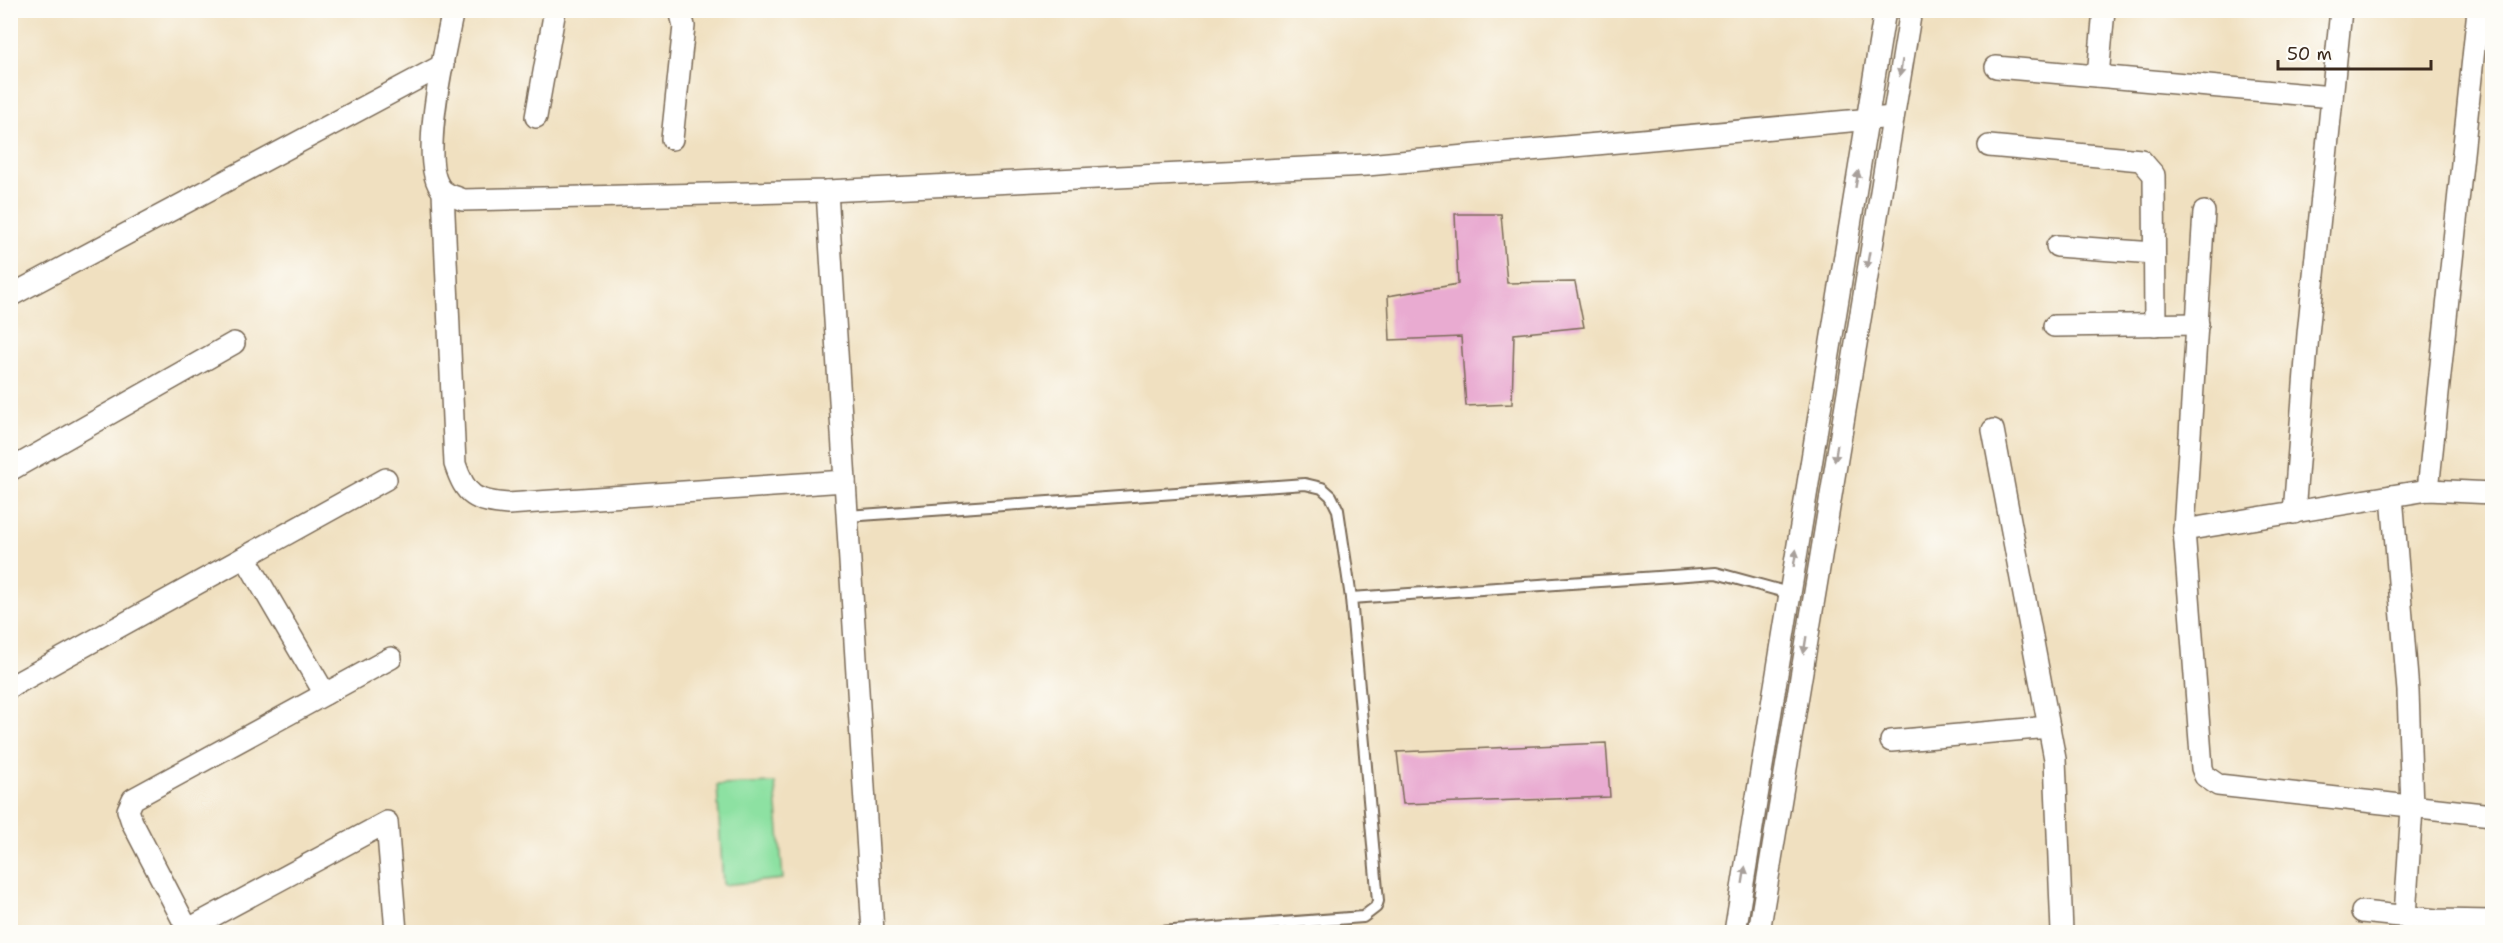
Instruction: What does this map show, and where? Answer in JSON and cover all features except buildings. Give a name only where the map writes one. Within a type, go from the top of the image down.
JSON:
[{"type":"street","points":[[453,10],[431,133],[434,172],[443,192],[455,464],[462,484],[474,498],[508,504],[845,481]]},
{"type":"street","points":[[536,117],[555,10]]},
{"type":"street","points":[[672,139],[684,26],[680,10]]},
{"type":"street","points":[[1735,933],[1829,343],[1885,10]]},
{"type":"street","points":[[1759,933],[1854,344],[1911,10]]},
{"type":"street","points":[[2098,76],[2104,10]]},
{"type":"street","points":[[2294,513],[2308,334],[2341,10]]},
{"type":"street","points":[[2428,490],[2478,10]]},
{"type":"street","points":[[10,296],[443,65]]},
{"type":"street","points":[[1996,67],[2332,97]]},
{"type":"street","points":[[443,192],[463,200],[478,201],[827,191],[1367,165],[1893,117]]},
{"type":"street","points":[[1989,146],[2141,160],[2154,175],[2155,325]]},
{"type":"street","points":[[827,191],[873,933]]},
{"type":"street","points":[[2204,212],[2184,530],[2202,768],[2205,776],[2218,785],[2412,808],[2493,815]]},
{"type":"street","points":[[2058,246],[2154,253]]},
{"type":"street","points":[[2054,326],[2198,324]]},
{"type":"street","points":[[10,470],[234,343]]},
{"type":"street","points":[[1829,343],[1854,344]]},
{"type":"street","points":[[1993,430],[2055,759],[2062,933]]},
{"type":"street","points":[[10,687],[386,478]]},
{"type":"street","points":[[2184,530],[2428,490],[2493,493]]},
{"type":"street","points":[[2392,496],[2408,691],[2412,808],[2404,916]]},
{"type":"street","points":[[245,557],[325,694]]},
{"type":"street","points":[[391,658],[145,791],[128,806],[132,822],[186,932],[387,822],[396,933]]},
{"type":"street","points":[[1892,741],[2049,727]]},
{"type":"street","points":[[2362,912],[2404,916],[2436,926],[2493,921]]},
{"type":"lane","points":[[847,516],[1305,484],[1322,488],[1331,496],[1338,510],[1351,598],[1378,901],[1376,907],[1363,917],[1160,933]]},
{"type":"lane","points":[[1351,598],[1716,573],[1789,593]]},
{"type":"green space","points":[[775,783],[783,879],[723,885],[717,785]]}]
